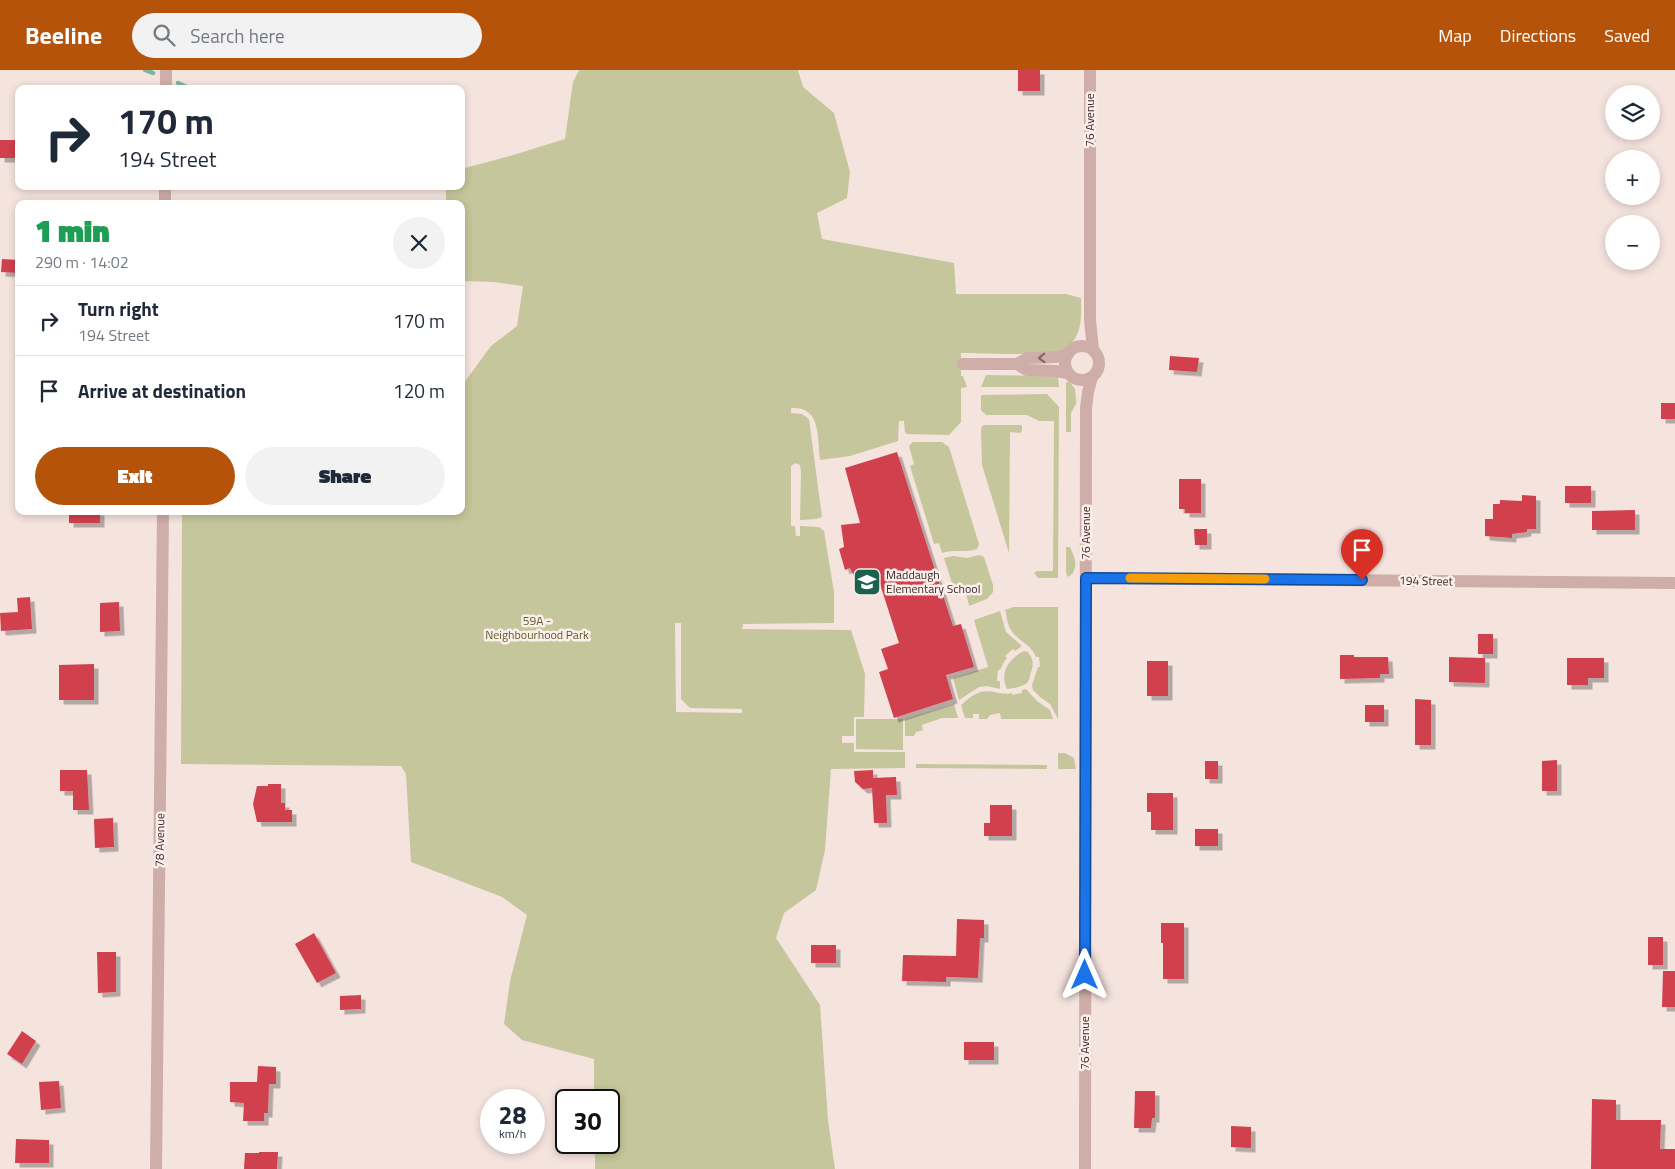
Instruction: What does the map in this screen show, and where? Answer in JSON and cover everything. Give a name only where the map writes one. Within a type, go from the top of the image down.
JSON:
[{"type":"street","points":[[166,70],[166,85]]},
{"type":"street","name":"76 Avenue","points":[[1086,348],[1090,320],[1090,70]]},
{"type":"street","points":[[1017,364],[1027,370],[1056,370],[1086,379],[1098,370],[1098,357],[1086,348],[1071,350],[1065,364],[1068,373]]},
{"type":"street","points":[[963,364],[1017,364],[1028,358],[1056,357],[1068,354]]},
{"type":"street","name":"76 Avenue","points":[[1085,1169],[1086,408],[1088,392],[1086,379]]},
{"type":"street","name":"78 Avenue","points":[[156,1169],[163,515]]},
{"type":"street","name":"194 Street","points":[[1086,578],[1675,583]]},
{"type":"green space","name":"59A - Neighbourhood Park","points":[[579,70],[798,70],[803,87],[834,113],[850,172],[847,198],[817,213],[822,239],[954,263],[956,294],[1066,294],[1081,298],[1079,330],[1074,341],[1062,350],[1035,353],[961,353],[961,376],[963,376],[967,387],[961,388],[961,422],[949,435],[907,434],[904,421],[899,421],[898,441],[850,456],[820,460],[818,433],[813,418],[808,412],[791,408],[791,413],[802,414],[809,419],[822,517],[800,520],[801,472],[800,465],[795,463],[791,466],[791,526],[795,526],[796,536],[800,536],[800,526],[819,527],[824,531],[834,592],[834,623],[743,624],[742,629],[851,630],[865,674],[864,717],[854,717],[854,736],[842,736],[842,743],[854,743],[854,752],[905,752],[905,768],[831,769],[825,850],[816,890],[784,913],[776,938],[820,1005],[828,1120],[835,1169],[595,1169],[595,1154],[620,1154],[620,1089],[594,1089],[594,1059],[522,1040],[504,1024],[510,981],[527,915],[502,897],[411,862],[406,774],[401,766],[181,764],[182,515],[465,515],[465,382],[491,346],[517,326],[523,286],[494,282],[465,281],[465,200],[446,200],[446,190],[465,190],[465,168],[565,139],[573,82]],"holes":[[[675,623],[681,623],[681,699],[690,708],[742,709],[742,713],[676,712]]]},
{"type":"green space","points":[[986,375],[1058,376],[1059,387],[981,387]]},
{"type":"green space","points":[[1069,381],[1075,389],[1076,404],[1071,413],[1071,432],[1066,432],[1066,383]]},
{"type":"green space","points":[[1047,394],[1059,407],[1058,578],[1038,578],[1034,573],[1037,571],[1053,571],[1054,421],[1039,421],[1027,415],[986,415],[981,410],[981,395]]},
{"type":"green space","points":[[982,426],[1022,426],[1020,433],[1010,432],[1009,553],[982,465],[981,430]]},
{"type":"green space","points":[[913,442],[942,442],[949,447],[979,544],[977,549],[942,553],[939,543],[934,544],[910,466],[914,464],[909,446]]},
{"type":"green space","points":[[1066,547],[1070,547],[1075,563],[1073,573],[1068,577],[1066,572]]},
{"type":"green space","points":[[979,555],[984,557],[993,585],[993,592],[987,599],[969,606],[966,593],[956,596],[944,558],[953,556],[967,558]]},
{"type":"green space","points":[[1013,607],[1058,607],[1058,719],[1050,704],[1033,690],[1032,685],[1038,667],[1040,667],[1039,657],[1036,657],[1031,649],[1010,628],[1005,610]]},
{"type":"green space","points":[[1000,611],[1006,632],[1022,646],[1015,651],[1013,649],[1005,656],[1007,658],[1000,670],[998,670],[997,681],[1000,681],[1000,689],[987,686],[979,687],[959,700],[953,678],[988,667],[974,620]]},
{"type":"green space","points":[[1024,651],[1028,652],[1033,663],[1029,680],[1023,685],[1007,689],[1004,677],[1007,667],[1014,658]]},
{"type":"green space","points":[[1026,689],[1037,701],[1050,710],[1053,719],[1001,719],[1000,713],[990,715],[987,719],[979,719],[979,714],[973,714],[973,718],[965,718],[961,705],[976,694],[986,691],[1004,694],[1012,693],[1012,695],[1022,693],[1022,690]]},
{"type":"green space","points":[[954,704],[958,718],[942,718],[922,725],[923,730],[916,732],[914,736],[905,736],[905,719]]},
{"type":"green space","points":[[856,719],[903,719],[903,750],[856,749]]},
{"type":"green space","points":[[1058,753],[1065,753],[1074,758],[1076,769],[1058,769]]},
{"type":"green space","points":[[916,764],[1047,765],[1047,769],[916,768]]},
{"type":"building","points":[[1018,70],[1040,70],[1040,91],[1018,91]]},
{"type":"building","points":[[0,140],[15,140],[15,158],[0,158]]},
{"type":"building","points":[[2,259],[15,260],[15,273],[1,272]]},
{"type":"building","points":[[1170,356],[1199,358],[1197,372],[1169,370]]},
{"type":"building","points":[[1661,403],[1675,403],[1675,419],[1661,419]]},
{"type":"building","points":[[897,452],[953,626],[961,624],[974,667],[946,675],[953,699],[894,718],[879,672],[888,669],[881,649],[899,643],[878,578],[860,588],[850,568],[845,570],[839,549],[844,547],[841,525],[860,523],[845,468]]},
{"type":"building","points":[[1179,479],[1201,479],[1201,513],[1185,513],[1185,509],[1179,509]]},
{"type":"building","points":[[1565,486],[1591,486],[1591,503],[1565,503]]},
{"type":"building","points":[[1522,495],[1536,496],[1536,529],[1527,529],[1527,532],[1512,534],[1512,538],[1485,536],[1485,519],[1493,519],[1493,504],[1500,504],[1500,500],[1522,501]]},
{"type":"building","points":[[1635,510],[1635,530],[1592,530],[1592,511]]},
{"type":"building","points":[[69,515],[100,515],[100,523],[69,523]]},
{"type":"building","points":[[1194,529],[1207,529],[1207,545],[1195,545]]},
{"type":"building","points":[[30,597],[32,629],[1,631],[0,613],[18,612],[17,598]]},
{"type":"building","points":[[119,602],[120,631],[100,632],[100,603]]},
{"type":"building","points":[[1478,634],[1493,634],[1493,654],[1478,654]]},
{"type":"building","points":[[1340,655],[1388,657],[1389,674],[1380,674],[1380,678],[1340,679]]},
{"type":"building","points":[[1449,657],[1485,658],[1485,683],[1449,682]]},
{"type":"building","points":[[1567,658],[1604,658],[1604,678],[1588,678],[1588,685],[1567,685]]},
{"type":"building","points":[[1147,661],[1168,661],[1168,696],[1147,696]]},
{"type":"building","points":[[94,664],[94,700],[59,700],[59,665]]},
{"type":"building","points":[[1415,699],[1431,700],[1431,745],[1415,745]]},
{"type":"building","points":[[1365,705],[1384,705],[1384,722],[1365,722]]},
{"type":"building","points":[[1557,760],[1557,791],[1542,791],[1542,761]]},
{"type":"building","points":[[1205,761],[1218,761],[1218,779],[1205,779]]},
{"type":"building","points":[[60,770],[87,770],[89,810],[73,810],[73,791],[60,791]]},
{"type":"building","points":[[873,770],[873,778],[896,777],[897,795],[886,795],[887,823],[874,823],[872,788],[863,789],[855,782],[854,771]]},
{"type":"building","points":[[268,784],[281,784],[281,803],[285,803],[285,810],[292,810],[292,822],[257,822],[253,804],[257,786],[268,786]]},
{"type":"building","points":[[1147,793],[1173,793],[1173,830],[1151,830],[1151,812],[1147,812]]},
{"type":"building","points":[[990,805],[1012,805],[1012,836],[984,836],[984,823],[990,823]]},
{"type":"building","points":[[113,818],[114,847],[95,848],[94,819]]},
{"type":"building","points":[[1195,829],[1218,829],[1218,846],[1195,846]]},
{"type":"building","points":[[957,919],[984,920],[984,938],[980,938],[978,978],[946,977],[946,982],[902,981],[903,955],[956,956]]},
{"type":"building","points":[[1161,923],[1184,923],[1184,979],[1163,979]]},
{"type":"building","points":[[314,933],[336,973],[317,983],[295,944]]},
{"type":"building","points":[[1648,937],[1663,937],[1663,965],[1648,965]]},
{"type":"building","points":[[811,945],[836,945],[836,963],[811,963]]},
{"type":"building","points":[[97,952],[116,952],[116,992],[98,993]]},
{"type":"building","points":[[1663,971],[1675,971],[1675,1007],[1662,1007]]},
{"type":"building","points":[[361,995],[361,1009],[340,1010],[340,996]]},
{"type":"building","points":[[22,1031],[36,1041],[22,1064],[7,1054]]},
{"type":"building","points":[[964,1042],[994,1042],[994,1060],[964,1060]]},
{"type":"building","points":[[258,1066],[276,1067],[276,1084],[269,1084],[268,1113],[264,1113],[264,1121],[243,1121],[244,1103],[230,1102],[230,1082],[257,1082]]},
{"type":"building","points":[[59,1081],[61,1108],[41,1110],[39,1082]]},
{"type":"building","points":[[1135,1091],[1155,1091],[1155,1118],[1152,1118],[1151,1128],[1134,1128]]},
{"type":"building","points":[[1592,1099],[1616,1100],[1616,1120],[1661,1120],[1660,1149],[1675,1149],[1675,1169],[1591,1169]]},
{"type":"building","points":[[1231,1126],[1251,1127],[1251,1148],[1231,1147]]},
{"type":"building","points":[[16,1139],[49,1140],[49,1163],[15,1163]]},
{"type":"building","points":[[278,1152],[277,1169],[244,1169],[245,1153]]},
{"type":"waterway","points":[[145,70],[153,73]]},
{"type":"waterway","points":[[178,83],[182,85]]},
{"type":"slow traffic","points":[[1130,578],[1265,579]]},
{"type":"place","name":"Maddaugh Elementary School","points":[[867,582]]},
{"type":"route","points":[[1085,975],[1086,578],[1362,580]]}]
